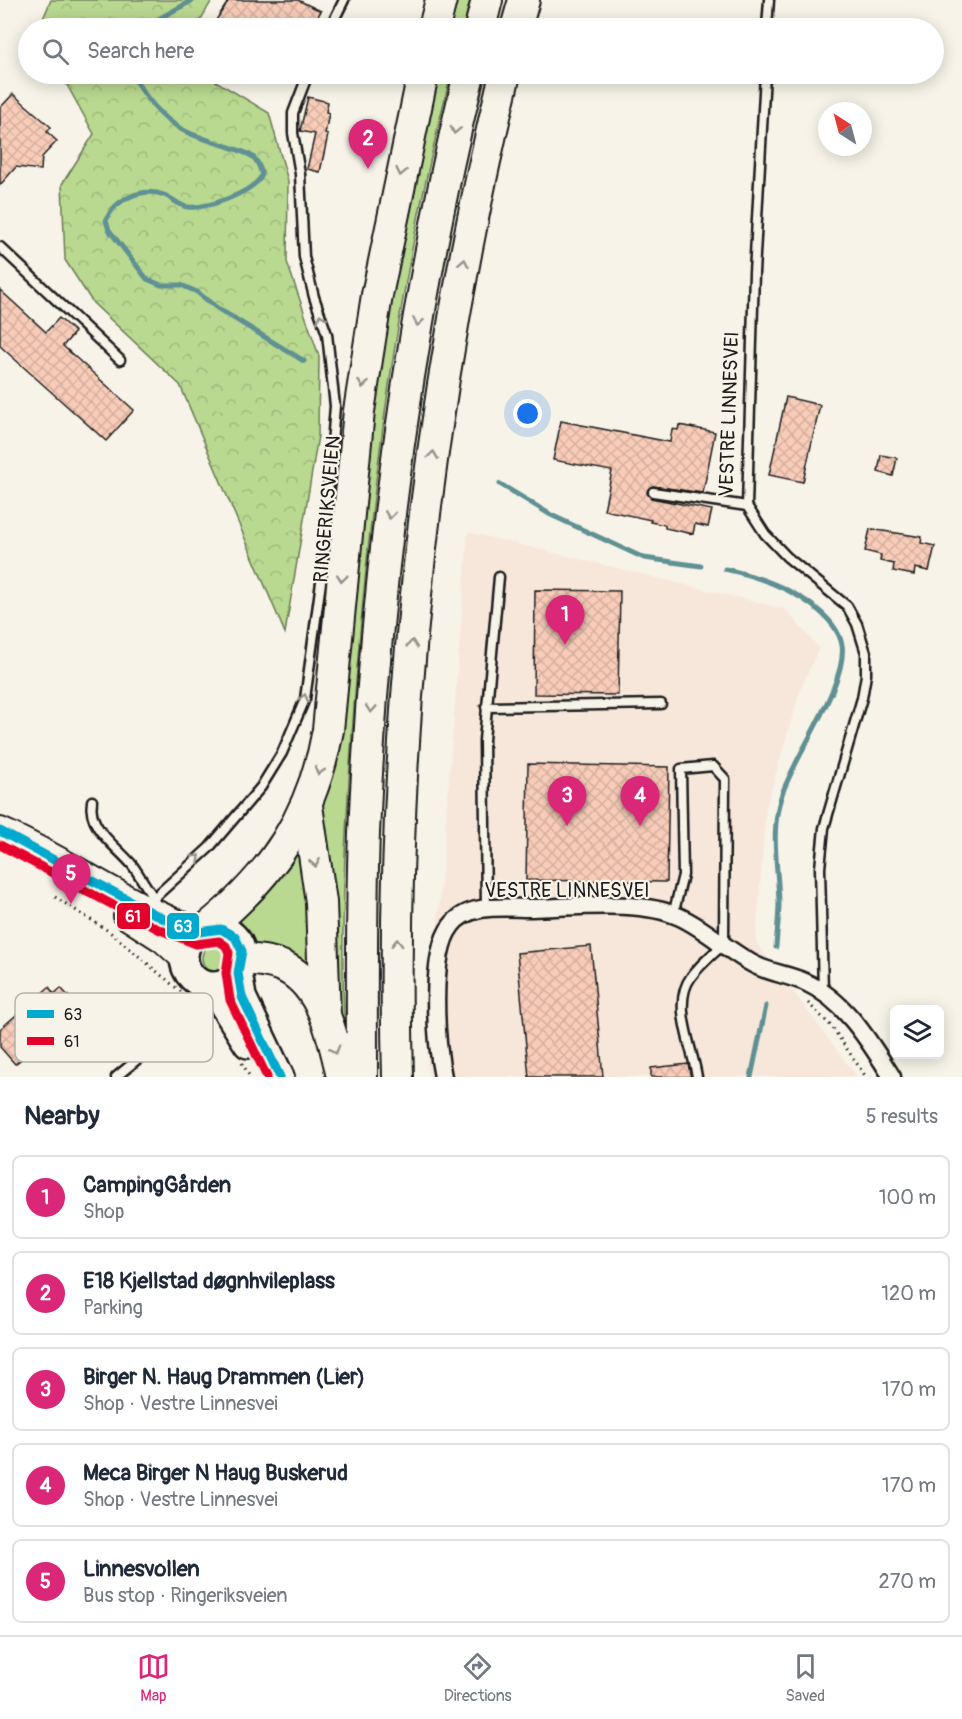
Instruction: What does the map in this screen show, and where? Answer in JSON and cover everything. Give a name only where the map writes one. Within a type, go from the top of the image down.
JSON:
[{"type":"highway","points":[[436,18],[441,0]]},
{"type":"highway","points":[[482,18],[487,0]]},
{"type":"highway","points":[[519,18],[524,0]]},
{"type":"highway","points":[[325,1016],[312,994],[293,973],[271,963],[240,966],[222,985],[201,991],[189,974],[184,958],[187,943],[246,892],[277,857],[307,806],[322,762],[328,730],[356,434],[372,325],[421,84]]},
{"type":"highway","points":[[362,1077],[364,844],[382,583],[419,315],[467,84]]},
{"type":"highway","points":[[398,1077],[396,1002],[399,832],[405,723],[422,534],[460,283],[503,84]]},
{"type":"highway","points":[[307,806],[321,902],[325,1016],[342,1077]]},
{"type":"highway","points":[[202,930],[221,929],[229,932],[239,944],[242,997],[279,1077]]},
{"type":"highway","points":[[396,1002],[411,1041],[412,1077]]},
{"type":"highway","points":[[213,1006],[271,1077]]},
{"type":"main road","points":[[0,831],[60,861],[147,911],[163,939],[184,958]]},
{"type":"main road","points":[[0,848],[147,911],[202,930]]},
{"type":"street","name":"VESTRE LINNESVEI","points":[[443,1077],[440,1060],[437,980],[439,956],[447,932],[456,919],[470,911],[486,909],[641,908],[674,915],[757,966],[816,987],[855,1023],[892,1077]]},
{"type":"lane","points":[[335,18],[344,0]]},
{"type":"lane","points":[[768,18],[769,0]]},
{"type":"lane","name":"RINGERIKSVEIEN","points":[[147,911],[208,848],[261,786],[298,719],[307,688],[321,582],[334,406],[327,334],[314,297],[304,256],[300,174],[292,121],[296,102],[304,84]]},
{"type":"lane","name":"VESTRE LINNESVEI","points":[[764,84],[754,273],[747,506],[765,534],[787,557],[847,606],[857,624],[866,653],[866,675],[862,698],[824,828],[820,868],[825,984],[816,987]]},
{"type":"lane","points":[[0,247],[120,360]]},
{"type":"lane","points":[[654,492],[747,506]]},
{"type":"lane","points":[[486,909],[483,772],[486,707],[499,577]]},
{"type":"lane","points":[[486,707],[661,704]]},
{"type":"lane","points":[[674,915],[683,875],[681,768],[712,766],[725,779],[724,944],[689,979],[684,996],[687,1037],[697,1077]]},
{"type":"lane","points":[[92,801],[91,809],[96,826],[133,866],[147,911]]},
{"type":"lane","points":[[116,1077],[134,1062]]},
{"type":"path","points":[[56,897],[125,944],[201,991]]},
{"type":"path","points":[[816,987],[802,997],[832,1027],[866,1077]]},
{"type":"shaded area","points":[[468,532],[785,609],[819,648],[800,691],[766,808],[756,942],[857,1077],[429,1077],[427,1065]]},
{"type":"green space","points":[[51,0],[212,0],[202,18],[43,18]]},
{"type":"green space","points":[[450,0],[470,0],[466,18],[446,18]]},
{"type":"green space","points":[[66,84],[221,84],[269,113],[288,181],[287,262],[319,356],[318,436],[285,633],[180,385],[93,303],[65,260],[62,184],[94,134]]},
{"type":"green space","points":[[430,84],[449,84],[417,224],[403,299],[390,375],[370,528],[347,814],[343,948],[345,1037],[340,1036],[317,840],[363,440]]},
{"type":"green space","points":[[301,835],[315,980],[255,945],[234,923]]},
{"type":"green space","points":[[215,945],[224,949],[228,958],[224,967],[215,971],[206,967],[202,958],[206,949]]},
{"type":"building","points":[[229,0],[298,0],[321,11],[317,18],[217,18]]},
{"type":"building","points":[[13,94],[51,127],[47,132],[57,141],[42,157],[41,170],[16,167],[0,185],[0,108]]},
{"type":"building","points":[[308,97],[328,102],[326,112],[329,113],[325,134],[328,135],[320,172],[307,169],[315,134],[300,131]]},
{"type":"building","points":[[0,290],[46,332],[59,318],[75,332],[63,346],[134,410],[106,441],[0,346]]},
{"type":"building","points":[[786,397],[820,405],[803,482],[769,475]]},
{"type":"building","points":[[561,421],[670,442],[672,429],[678,430],[679,425],[715,432],[703,493],[653,486],[647,492],[651,498],[712,510],[708,527],[695,524],[693,534],[665,528],[665,525],[650,522],[651,520],[604,510],[612,471],[553,460]]},
{"type":"building","points":[[881,455],[897,458],[893,476],[878,472]]},
{"type":"building","points":[[870,529],[922,537],[921,543],[935,546],[929,571],[915,568],[914,575],[893,571],[894,564],[880,561],[881,555],[865,551]]},
{"type":"building","points":[[535,590],[620,591],[618,695],[534,694]]},
{"type":"building","points":[[528,764],[669,767],[667,882],[526,880]]},
{"type":"building","points":[[591,946],[603,1077],[529,1077],[517,953]]},
{"type":"building","points":[[49,987],[53,993],[42,993]]},
{"type":"building","points":[[61,988],[66,993],[55,993]]},
{"type":"building","points":[[15,1016],[15,1062],[18,1062],[15,1064],[0,1047],[0,1029]]},
{"type":"building","points":[[688,1064],[691,1077],[651,1077],[651,1068]]},
{"type":"waterway","points":[[160,18],[193,0]]},
{"type":"waterway","points":[[138,84],[153,105],[173,124],[189,133],[249,155],[257,162],[262,175],[240,193],[218,202],[196,207],[179,204],[167,196],[156,193],[138,194],[122,201],[110,213],[106,221],[109,230],[147,279],[161,285],[181,285],[197,292],[217,308],[304,361]]},
{"type":"waterway","points":[[500,484],[551,515],[644,558],[701,566]]},
{"type":"waterway","points":[[725,569],[771,583],[803,599],[831,623],[842,645],[842,661],[837,679],[787,781],[778,810],[775,836],[779,902],[776,947]]},
{"type":"waterway","points":[[751,1077],[766,1006]]},
{"type":"transit line","name":"63","points":[[0,831],[162,918],[199,932],[221,929],[235,937],[242,951],[238,973],[242,997],[280,1077]]},
{"type":"transit line","name":"61","points":[[0,845],[158,929],[196,944],[219,941],[226,946],[229,953],[226,973],[230,1000],[267,1077]]},
{"type":"place","name":"E18 Kjellstad døgnhvileplass","points":[[368,169]]},
{"type":"place","name":"CampingGården","points":[[565,645]]},
{"type":"place","name":"Birger N. Haug Drammen (Lier)","points":[[567,826]]},
{"type":"place","name":"Meca Birger N Haug Buskerud","points":[[640,826]]},
{"type":"place","name":"Linnesvollen","points":[[71,904]]}]
